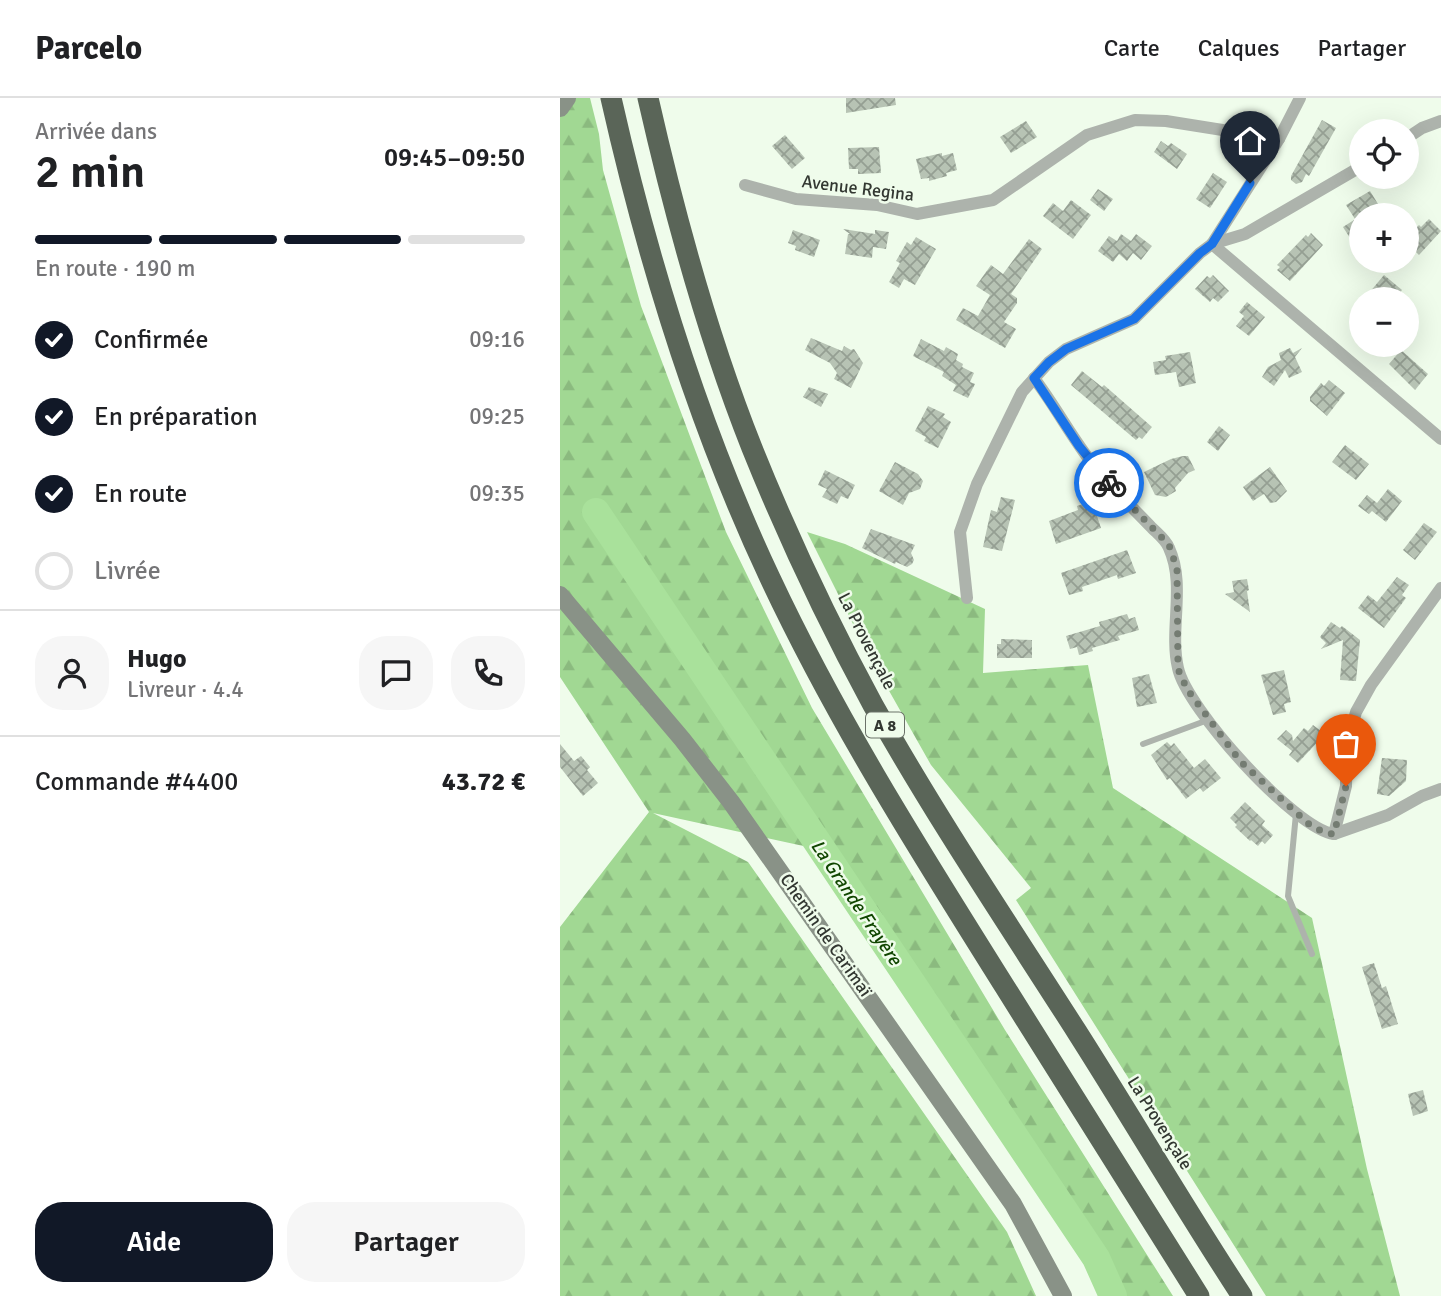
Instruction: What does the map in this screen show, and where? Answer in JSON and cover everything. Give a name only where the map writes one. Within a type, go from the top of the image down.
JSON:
[{"type":"highway","name":"A 8","points":[[611,98],[634,198],[691,385],[727,482],[807,654],[913,842],[1199,1296]]},
{"type":"highway","name":"La Provençale","points":[[648,98],[680,231],[716,347],[752,448],[836,632],[873,704],[968,864],[1079,1035],[1242,1296]]},
{"type":"street","points":[[560,108],[567,98]]},
{"type":"street","points":[[1212,244],[1279,139],[1300,98]]},
{"type":"street","name":"Avenue Regina","points":[[745,185],[796,199],[877,205],[917,214],[993,200],[1087,135],[1135,120],[1166,121],[1279,139]]},
{"type":"street","points":[[1419,132],[1441,121]]},
{"type":"street","points":[[967,598],[960,532],[976,484],[1022,392],[1034,378],[1066,349],[1134,319],[1212,244],[1245,234],[1349,174]]},
{"type":"street","points":[[1212,244],[1441,439]]},
{"type":"street","points":[[1034,378],[1079,446],[1104,478],[1169,545],[1177,569],[1178,669],[1187,689],[1240,761],[1296,813],[1325,833],[1334,834],[1388,815],[1441,789]]},
{"type":"street","points":[[1334,834],[1346,786],[1347,745],[1356,712],[1371,685],[1441,588]]},
{"type":"street","name":"Chemin de Carimaï","points":[[560,595],[682,739],[754,834],[1013,1203],[1063,1296]]},
{"type":"lane","points":[[1143,744],[1208,720]]},
{"type":"lane","points":[[1296,813],[1288,896],[1312,954]]},
{"type":"green space","points":[[560,98],[590,98],[599,134],[603,170],[641,306],[726,532],[812,708],[1005,1030],[1173,1296],[1118,1296],[1085,1226],[831,852],[653,813],[748,862],[1007,1232],[1036,1296],[560,1296],[560,927],[649,812],[560,677]]},
{"type":"green space","points":[[807,532],[845,544],[985,609],[983,673],[1088,665],[1113,788],[1312,918],[1367,1169],[1400,1296],[1266,1296],[1016,900],[1031,888],[931,765],[866,650]]},
{"type":"building","points":[[846,98],[895,98],[896,105],[846,113]]},
{"type":"building","points":[[1322,120],[1336,128],[1309,176],[1306,174],[1302,182],[1296,184],[1291,180],[1291,176]]},
{"type":"building","points":[[1026,121],[1037,137],[1011,153],[1000,137]]},
{"type":"building","points":[[785,135],[805,158],[792,169],[772,146]]},
{"type":"building","points":[[1161,141],[1168,146],[1171,143],[1187,154],[1177,169],[1154,152]]},
{"type":"building","points":[[879,147],[881,173],[858,174],[858,169],[849,169],[848,148]]},
{"type":"building","points":[[942,153],[942,156],[953,153],[957,170],[929,181],[929,178],[921,179],[916,159]]},
{"type":"building","points":[[1213,173],[1227,182],[1210,208],[1196,199]]},
{"type":"building","points":[[1098,189],[1113,199],[1104,211],[1090,200]]},
{"type":"building","points":[[1370,191],[1377,203],[1349,203]]},
{"type":"building","points":[[1071,200],[1091,215],[1073,239],[1043,216],[1053,203],[1063,211]]},
{"type":"building","points":[[1429,219],[1441,231],[1419,255],[1419,225],[1421,227]]},
{"type":"building","points":[[1349,223],[1349,236],[1343,227]]},
{"type":"building","points":[[843,229],[875,234],[875,230],[889,232],[886,249],[873,247],[872,258],[845,254],[850,234]]},
{"type":"building","points":[[793,230],[820,240],[814,257],[795,250],[796,246],[788,243]]},
{"type":"building","points":[[1311,233],[1323,245],[1290,281],[1277,270],[1280,267],[1277,265]]},
{"type":"building","points":[[1121,234],[1131,241],[1136,234],[1152,246],[1141,260],[1133,253],[1127,261],[1119,254],[1113,262],[1098,251],[1109,236],[1117,241]]},
{"type":"building","points":[[916,237],[936,249],[915,285],[904,279],[899,288],[889,282],[900,263],[896,261],[907,242],[911,245]]},
{"type":"building","points":[[1029,239],[1042,249],[1011,294],[1017,298],[1017,303],[1004,322],[1016,329],[1005,348],[956,320],[963,308],[978,316],[990,295],[976,286],[991,265],[1003,274]]},
{"type":"building","points":[[1213,275],[1229,291],[1218,302],[1213,298],[1210,302],[1195,289],[1207,276],[1210,278]]},
{"type":"building","points":[[1384,275],[1398,287],[1374,287]]},
{"type":"building","points":[[1247,302],[1265,317],[1249,336],[1236,326],[1244,316],[1239,312]]},
{"type":"building","points":[[811,338],[842,351],[844,346],[854,349],[863,363],[851,388],[834,379],[837,373],[830,363],[805,350]]},
{"type":"building","points":[[921,339],[944,351],[946,347],[958,354],[956,360],[963,364],[962,367],[974,373],[970,382],[975,384],[968,398],[953,391],[956,385],[942,376],[944,372],[913,356]]},
{"type":"building","points":[[1290,348],[1293,353],[1302,348],[1295,357],[1302,372],[1289,378],[1285,370],[1274,386],[1262,377],[1268,367],[1281,360],[1279,353]]},
{"type":"building","points":[[1190,352],[1196,383],[1179,387],[1176,372],[1155,375],[1153,362],[1166,360],[1165,356]]},
{"type":"building","points":[[1395,357],[1409,357],[1428,374],[1415,390],[1389,364]]},
{"type":"building","points":[[1082,371],[1102,387],[1104,385],[1152,427],[1142,439],[1139,437],[1136,440],[1071,385]]},
{"type":"building","points":[[1329,380],[1345,393],[1327,416],[1310,401],[1310,397],[1321,383],[1324,386]]},
{"type":"building","points":[[809,387],[828,394],[821,407],[803,397]]},
{"type":"building","points":[[928,406],[945,414],[943,417],[951,422],[938,448],[924,441],[926,437],[915,431]]},
{"type":"building","points":[[1219,426],[1230,435],[1218,451],[1207,442]]},
{"type":"building","points":[[1345,445],[1369,464],[1356,480],[1332,462]]},
{"type":"building","points":[[1188,456],[1195,470],[1188,473],[1175,488],[1176,491],[1166,497],[1155,495],[1144,472]]},
{"type":"building","points":[[895,462],[918,474],[923,481],[920,489],[909,493],[903,505],[879,491]]},
{"type":"building","points":[[1270,467],[1287,491],[1276,502],[1270,503],[1264,494],[1253,501],[1243,487]]},
{"type":"building","points":[[825,470],[855,485],[848,499],[841,496],[837,504],[822,497],[827,489],[818,485]]},
{"type":"building","points":[[1388,489],[1402,501],[1386,522],[1372,511],[1369,514],[1358,506],[1367,495],[1377,503]]},
{"type":"building","points":[[1001,497],[1015,500],[1002,551],[983,547],[991,510],[997,512]]},
{"type":"building","points":[[1092,501],[1101,528],[1056,544],[1049,521],[1078,510],[1077,506]]},
{"type":"building","points":[[1424,523],[1437,532],[1415,560],[1403,550]]},
{"type":"building","points":[[871,529],[915,545],[911,553],[914,560],[912,564],[907,567],[896,562],[895,564],[862,548]]},
{"type":"building","points":[[1127,550],[1136,573],[1118,579],[1117,575],[1082,587],[1083,591],[1069,595],[1061,573]]},
{"type":"building","points":[[1397,577],[1409,585],[1402,595],[1406,598],[1384,628],[1358,608],[1368,595],[1377,602]]},
{"type":"building","points":[[1247,579],[1250,612],[1225,594],[1234,592],[1232,581]]},
{"type":"building","points":[[1127,614],[1129,619],[1135,617],[1139,630],[1118,636],[1120,640],[1092,648],[1093,651],[1079,655],[1077,647],[1070,649],[1066,636],[1100,626],[1099,622]]},
{"type":"building","points":[[1331,622],[1340,628],[1342,626],[1360,640],[1356,681],[1340,680],[1343,640],[1321,649],[1326,643],[1320,637]]},
{"type":"building","points":[[1001,639],[1032,640],[1032,658],[997,658],[997,644],[1001,644]]},
{"type":"building","points":[[1284,670],[1291,702],[1284,704],[1286,712],[1273,715],[1261,675]]},
{"type":"building","points":[[1149,674],[1157,703],[1137,707],[1132,678]]},
{"type":"building","points":[[1313,725],[1325,734],[1298,763],[1289,755],[1292,751],[1277,739],[1286,730],[1292,735],[1293,741],[1304,728],[1308,731]]},
{"type":"building","points":[[1167,742],[1171,746],[1174,743],[1194,768],[1205,759],[1221,778],[1203,792],[1200,788],[1186,799],[1170,778],[1167,780],[1151,755]]},
{"type":"building","points":[[560,744],[574,761],[581,756],[590,767],[587,770],[598,783],[583,796],[560,767]]},
{"type":"building","points":[[1382,758],[1407,760],[1406,781],[1389,796],[1377,794]]},
{"type":"building","points":[[1245,802],[1265,821],[1262,825],[1273,835],[1265,844],[1262,841],[1258,846],[1250,841],[1235,827],[1237,825],[1230,818]]},
{"type":"building","points":[[1374,963],[1382,988],[1386,986],[1398,1024],[1382,1029],[1362,967]]},
{"type":"building","points":[[1423,1090],[1428,1111],[1413,1116],[1408,1094]]},
{"type":"waterway","name":"La Grande Frayère","points":[[596,512],[1096,1258],[1113,1296]]},
{"type":"way so far","points":[[1109,483],[1169,545],[1177,569],[1178,669],[1187,689],[1240,761],[1309,824],[1325,833],[1334,834],[1346,786]]},
{"type":"route","points":[[1109,483],[1079,446],[1034,378],[1066,349],[1134,319],[1212,244],[1250,183]]}]
